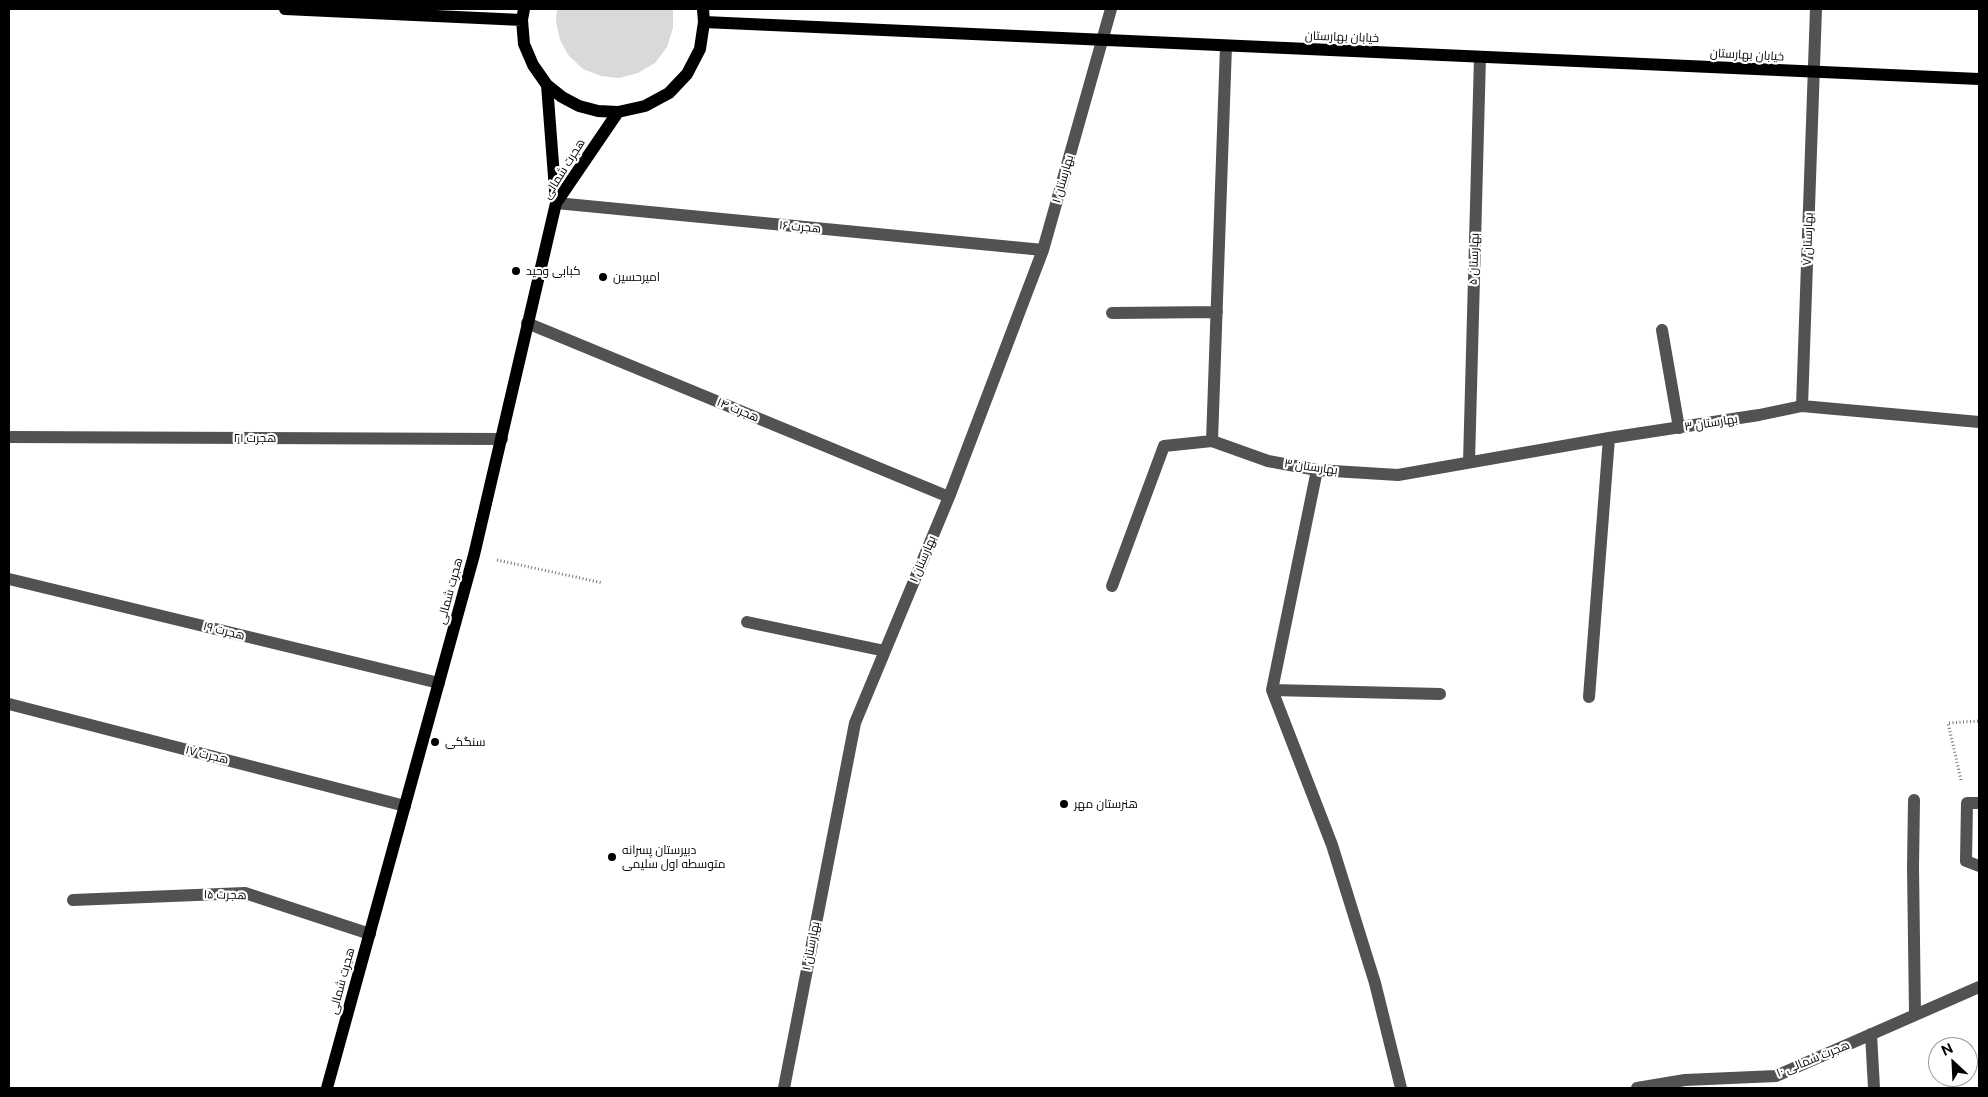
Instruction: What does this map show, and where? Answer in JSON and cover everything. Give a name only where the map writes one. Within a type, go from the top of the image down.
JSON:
[{"type":"main road","points":[[285,9],[523,14],[524,44],[533,65],[547,85],[562,97],[579,106],[598,111],[618,112],[645,106],[669,93],[687,74],[700,49],[704,22],[702,9]]},
{"type":"main road","name":"خیابان بهارستان","points":[[704,22],[1979,79]]},
{"type":"main road","points":[[547,85],[556,203]]},
{"type":"main road","name":"هجرت شمالی","points":[[327,1088],[474,555],[556,203],[618,112]]},
{"type":"street","name":"بهارستان ۱","points":[[784,1088],[855,723],[950,497],[1043,250],[1111,9]]},
{"type":"street","name":"بهارستان ۷","points":[[1802,406],[1816,9]]},
{"type":"street","points":[[1112,586],[1164,446],[1212,441],[1226,46]]},
{"type":"street","name":"بهارستان ۵","points":[[1469,462],[1480,57]]},
{"type":"street","name":"هجرت ۱۶","points":[[556,203],[1043,250]]},
{"type":"street","points":[[1112,313],[1217,312]]},
{"type":"street","name":"هجرت ۱۴","points":[[527,323],[950,497]]},
{"type":"street","points":[[1662,330],[1680,428]]},
{"type":"street","name":"بهارستان ۳","points":[[1212,441],[1268,461],[1317,470],[1398,475],[1609,438],[1759,415],[1802,406],[1979,422]]},
{"type":"street","name":"هجرت ۲۱","points":[[9,436],[502,439]]},
{"type":"street","points":[[1589,697],[1609,438]]},
{"type":"street","points":[[1317,470],[1272,690],[1332,845],[1375,983],[1400,1088]]},
{"type":"street","name":"هجرت ۱۹","points":[[9,579],[439,684]]},
{"type":"street","points":[[747,622],[885,651]]},
{"type":"street","points":[[1272,690],[1440,694]]},
{"type":"street","name":"هجرت ۱۷","points":[[9,704],[405,806]]},
{"type":"street","points":[[1914,800],[1912,866],[1915,1014]]},
{"type":"street","points":[[1973,803],[1966,861],[1979,866]]},
{"type":"street","name":"هجرت ۱۵","points":[[73,900],[245,893],[370,934]]},
{"type":"street","name":"هجرت شمالی ۱۰","points":[[1637,1088],[1685,1080],[1776,1076],[1979,987]]},
{"type":"street","points":[[1871,1034],[1874,1088]]},
{"type":"path","points":[[474,555],[603,584]]},
{"type":"path","points":[[1973,803],[1948,723],[1979,721]]},
{"type":"shaded area","points":[[557,9],[673,9],[673,28],[667,47],[655,63],[638,73],[619,78],[601,76],[583,69],[569,56],[560,40],[556,21]]},
{"type":"place","name":"کبابی وحید","points":[[516,271]]},
{"type":"place","name":"امیرحسین","points":[[603,277]]},
{"type":"place","name":"سنگکی","points":[[435,742]]},
{"type":"place","name":"هنرستان مهر","points":[[1064,804]]},
{"type":"place","name":"دبیرستان پسرانه متوسطه اول سلیمی","points":[[612,857]]}]
